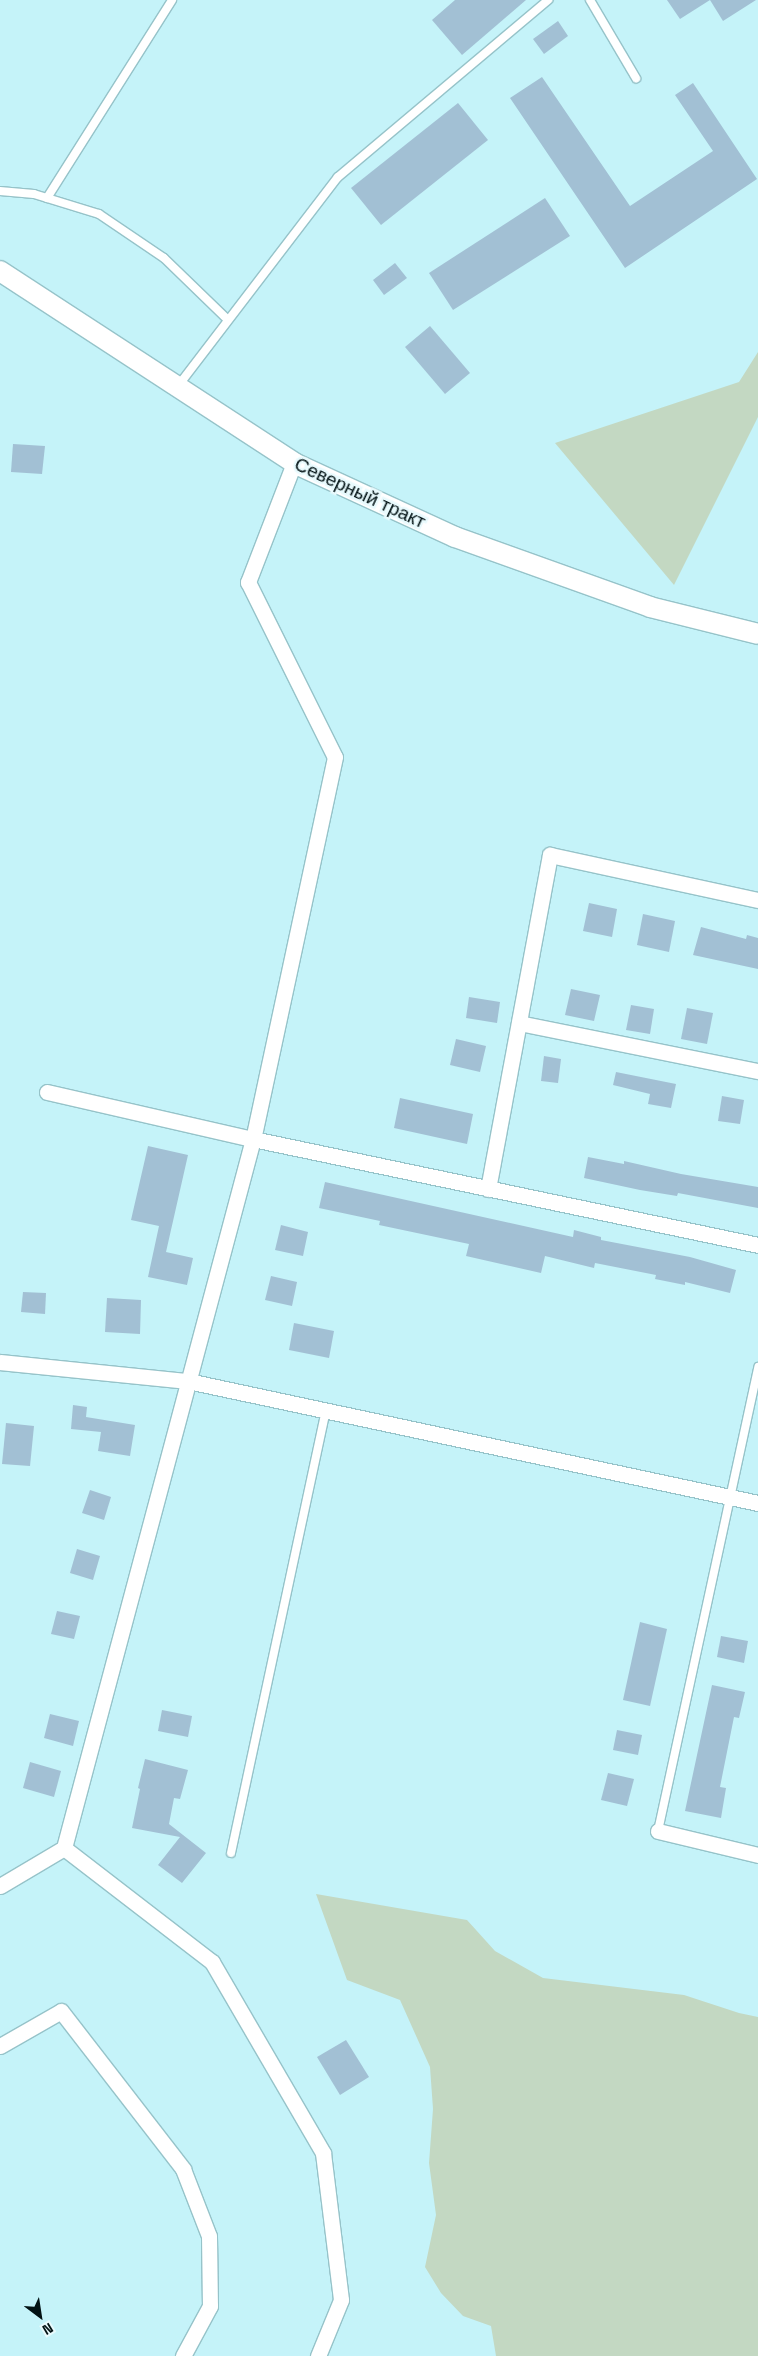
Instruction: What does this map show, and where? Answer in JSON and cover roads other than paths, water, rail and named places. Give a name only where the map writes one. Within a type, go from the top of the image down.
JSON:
[{"type":"main road","name":"Северный тракт","points":[[0,271],[294,463],[455,537],[650,608],[758,634]]},
{"type":"street","points":[[0,1886],[64,1848],[253,1139],[335,757],[248,582],[294,463]]},
{"type":"street","points":[[488,1189],[550,856],[758,900]]},
{"type":"street","points":[[519,1023],[758,1071]]},
{"type":"street","points":[[47,1092],[253,1139],[758,1245]]},
{"type":"street","points":[[0,1362],[188,1381],[758,1503]]},
{"type":"street","points":[[658,1831],[758,1855]]},
{"type":"street","points":[[64,1848],[212,1962],[323,2153],[341,2300],[318,2356]]},
{"type":"street","points":[[0,2046],[61,2011],[182,2169],[209,2236],[210,2306],[183,2356]]},
{"type":"lane","points":[[47,198],[172,0]]},
{"type":"lane","points":[[176,387],[338,177],[548,0]]},
{"type":"lane","points":[[590,0],[636,78]]},
{"type":"lane","points":[[0,191],[34,194],[99,214],[164,258],[228,320]]},
{"type":"lane","points":[[658,1831],[758,1367]]},
{"type":"lane","points":[[231,1854],[326,1410]]}]
